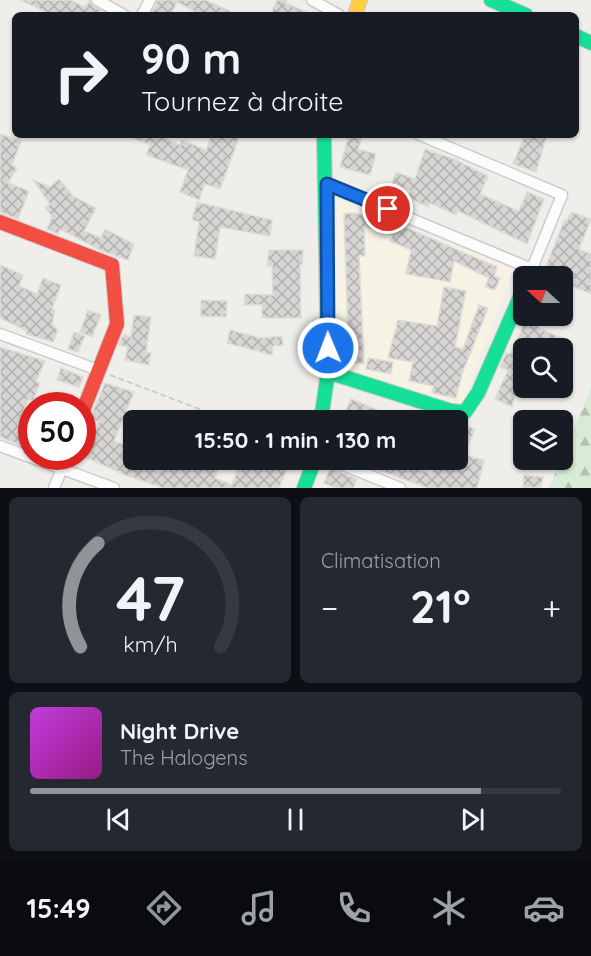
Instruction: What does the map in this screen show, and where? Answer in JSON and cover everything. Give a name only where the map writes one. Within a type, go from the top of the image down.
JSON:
[{"type":"street","points":[[96,0],[118,12]]},
{"type":"street","points":[[312,0],[334,12]]},
{"type":"street","points":[[491,0],[519,12]]},
{"type":"street","points":[[322,410],[328,372],[327,184],[324,138]]},
{"type":"street","points":[[427,138],[562,195],[533,266]]},
{"type":"street","points":[[327,184],[514,266]]},
{"type":"street","points":[[0,222],[112,265],[117,324],[90,392]]},
{"type":"street","points":[[328,372],[451,411],[465,412],[478,393],[513,313]]},
{"type":"street","points":[[0,334],[98,370]]},
{"type":"street","points":[[0,446],[18,452]]},
{"type":"street","points":[[54,488],[62,470]]},
{"type":"street","points":[[68,470],[114,488]]},
{"type":"street","points":[[304,488],[311,470]]},
{"type":"street","points":[[355,470],[400,488]]},
{"type":"path","points":[[98,370],[202,410]]},
{"type":"shaded area","points":[[337,200],[513,269],[463,402],[448,404],[337,366]]},
{"type":"green space","points":[[591,388],[591,488],[549,488],[557,470],[573,470],[573,431]]},
{"type":"building","points":[[20,0],[70,0],[85,7],[90,0],[91,4],[100,10],[99,12],[46,12]]},
{"type":"building","points":[[158,0],[206,0],[232,12],[194,12],[177,2],[172,12],[152,12]]},
{"type":"building","points":[[277,0],[287,0],[285,3],[307,12],[271,12]]},
{"type":"building","points":[[0,134],[21,141],[12,165],[17,168],[8,183],[29,191],[18,219],[0,212]]},
{"type":"building","points":[[133,138],[164,138],[180,145],[182,140],[206,150],[211,138],[239,138],[220,189],[205,184],[199,200],[180,192],[188,170],[146,155],[150,145]]},
{"type":"building","points":[[348,138],[362,138],[358,149],[376,154],[370,175],[340,167]]},
{"type":"building","points":[[524,138],[546,138],[536,172],[513,164]]},
{"type":"building","points":[[425,149],[454,159],[488,176],[480,194],[519,211],[527,192],[544,199],[527,244],[458,211],[456,215],[430,203],[428,207],[407,197],[410,191],[392,184],[396,172],[415,179]]},
{"type":"building","points":[[59,179],[73,196],[96,208],[84,231],[101,238],[105,229],[134,244],[128,260],[102,251],[60,229],[58,234],[47,229],[52,217],[45,207],[50,204],[33,180],[50,187]]},
{"type":"building","points":[[197,202],[272,220],[270,236],[220,227],[215,259],[194,256],[199,222],[192,220]]},
{"type":"building","points":[[571,212],[591,219],[579,249],[591,254],[591,294],[573,286],[573,266],[546,266],[565,219],[567,221]]},
{"type":"building","points":[[354,213],[396,223],[497,267],[494,276],[500,278],[495,290],[485,287],[489,278],[454,261],[450,282],[406,274],[411,250],[390,241],[393,235],[364,226],[365,256],[359,256],[364,363],[349,364],[344,214]]},
{"type":"building","points":[[269,250],[303,250],[302,265],[300,264],[301,318],[262,318],[262,305],[244,305],[245,294],[273,295],[272,266],[267,266]]},
{"type":"building","points":[[0,265],[23,275],[19,286],[37,294],[43,278],[61,285],[52,309],[55,310],[52,324],[58,330],[53,342],[26,334],[27,331],[0,318]]},
{"type":"building","points":[[444,287],[466,291],[455,347],[463,349],[479,305],[488,308],[462,374],[456,398],[432,393],[434,386],[409,381],[413,362],[388,358],[398,320],[437,326]]},
{"type":"building","points":[[201,300],[227,301],[226,317],[201,316]]},
{"type":"building","points":[[88,310],[101,315],[92,337],[80,332]]},
{"type":"building","points":[[134,315],[151,317],[146,352],[151,353],[149,365],[125,360],[128,347],[119,345],[123,335],[131,337]]},
{"type":"building","points":[[523,326],[539,326],[538,328],[562,338],[518,338]]},
{"type":"building","points":[[230,330],[261,338],[282,336],[283,345],[273,346],[272,355],[227,343]]},
{"type":"building","points":[[74,332],[85,336],[78,352],[68,349]]},
{"type":"building","points":[[0,347],[45,361],[36,382],[40,383],[36,392],[18,392],[18,444],[0,437]]},
{"type":"building","points":[[513,349],[515,398],[512,407],[495,399],[508,370],[500,367],[506,353],[511,354]]},
{"type":"building","points":[[368,358],[393,362],[391,374],[366,369]]},
{"type":"building","points":[[61,368],[83,377],[79,387],[57,380]]},
{"type":"building","points":[[105,383],[134,392],[127,410],[123,410],[123,419],[114,441],[123,445],[123,470],[160,472],[161,470],[218,470],[215,478],[232,485],[237,470],[286,470],[279,488],[163,488],[96,462],[96,430],[99,422],[96,421],[96,404]]},
{"type":"building","points":[[351,399],[378,410],[346,410]]},
{"type":"building","points":[[468,426],[475,429],[468,446]]},
{"type":"building","points":[[468,456],[484,460],[477,488],[428,488],[379,470],[420,470],[432,474],[434,470],[468,470]]},
{"type":"building","points":[[329,470],[357,479],[353,488],[336,488],[324,483]]},
{"type":"building","points":[[524,475],[543,477],[541,487],[523,488]]},
{"type":"traffic: fast","points":[[491,0],[519,12]]},
{"type":"traffic: fast","points":[[579,37],[591,43]]},
{"type":"traffic: fast","points":[[322,410],[328,372],[324,138]]},
{"type":"traffic: fast","points":[[328,372],[451,411],[465,412],[478,393],[513,313]]},
{"type":"traffic: fast","points":[[304,488],[311,470]]},
{"type":"traffic: slow","points":[[356,12],[360,0]]},
{"type":"traffic: jam","points":[[0,222],[112,265],[117,324],[90,392]]},
{"type":"route","points":[[328,348],[327,184],[388,209]]}]
